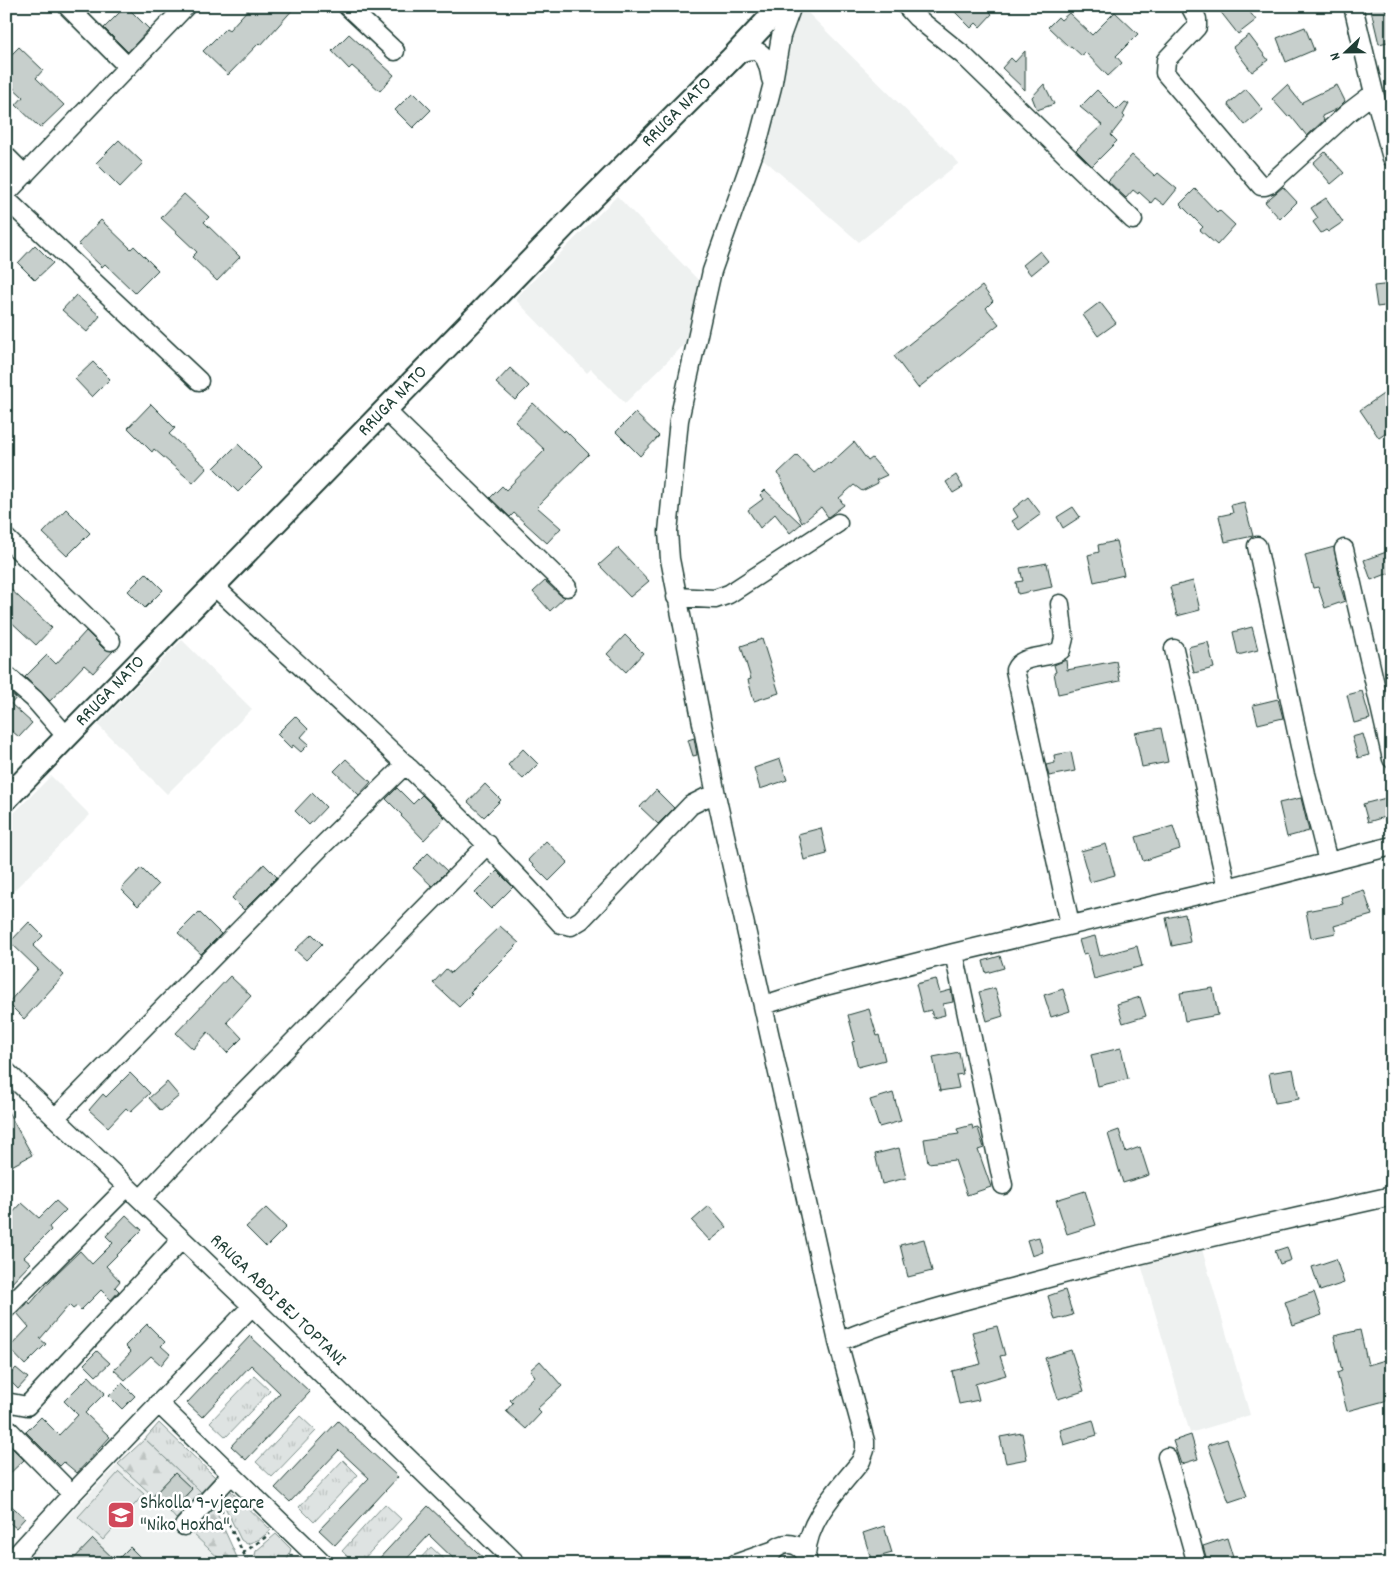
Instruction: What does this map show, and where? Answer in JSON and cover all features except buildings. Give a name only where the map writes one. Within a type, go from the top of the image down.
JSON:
[{"type":"main road","name":"RRUGA NATO","points":[[6,799],[781,6]]},
{"type":"street","points":[[66,6],[128,67]]},
{"type":"street","points":[[6,194],[186,6]]},
{"type":"street","points":[[347,6],[395,52]]},
{"type":"street","points":[[792,6],[781,36],[772,87],[758,141],[712,271],[680,420],[668,532],[676,597],[716,795],[838,1342],[865,1440],[865,1450],[861,1461],[827,1504],[813,1526],[807,1542],[808,1561]]},
{"type":"street","points":[[906,6],[916,17],[963,55],[1133,220]]},
{"type":"street","points":[[1190,6],[1197,19],[1197,27],[1166,60],[1165,73],[1261,186],[1270,184],[1348,112],[1374,93]]},
{"type":"street","points":[[1354,6],[1374,93],[1392,158]]},
{"type":"street","points":[[732,58],[746,50],[758,52],[768,62],[772,87]]},
{"type":"street","points":[[6,156],[25,175]]},
{"type":"street","points":[[6,199],[199,381]]},
{"type":"street","points":[[385,410],[567,587]]},
{"type":"street","points":[[676,597],[715,599],[729,594],[838,523]]},
{"type":"street","points":[[6,538],[111,641]]},
{"type":"street","points":[[1257,546],[1306,774],[1328,862]]},
{"type":"street","points":[[1344,549],[1392,759]]},
{"type":"street","points":[[214,586],[406,764],[488,844],[561,924],[571,926],[581,920],[691,805],[704,798],[716,795]]},
{"type":"street","points":[[1060,604],[1064,638],[1061,650],[1052,655],[1025,660],[1017,666],[1016,670],[1070,924]]},
{"type":"street","points":[[1174,649],[1226,888]]},
{"type":"street","points":[[6,675],[34,699],[67,736]]},
{"type":"street","points":[[55,1118],[324,844],[406,764]]},
{"type":"street","points":[[141,1200],[209,1127],[488,844]]},
{"type":"street","points":[[764,1005],[821,987],[954,953],[1392,846]]},
{"type":"street","points":[[954,953],[1003,1185]]},
{"type":"street","name":"RRUGA ABDI BEJ TOPTANI","points":[[6,1071],[252,1306],[517,1564]]},
{"type":"street","points":[[6,1309],[127,1187]]},
{"type":"street","points":[[838,1342],[870,1328],[924,1311],[1065,1273],[1392,1196]]},
{"type":"street","points":[[6,1402],[27,1406],[182,1240]]},
{"type":"street","points":[[8,1564],[158,1403],[252,1306]]},
{"type":"street","points":[[158,1403],[324,1564]]},
{"type":"street","points":[[6,1427],[72,1494]]},
{"type":"street","points":[[1167,1456],[1197,1564]]},
{"type":"street","points":[[184,1526],[231,1475]]},
{"type":"street","points":[[775,1553],[827,1504]]},
{"type":"street","points":[[735,1564],[796,1546],[808,1561]]},
{"type":"path","points":[[218,1503],[249,1564]]},
{"type":"path","points":[[243,1553],[273,1532]]},
{"type":"shaded area","points":[[803,8],[959,163],[859,242],[761,157],[780,97],[792,36]]},
{"type":"shaded area","points":[[617,196],[700,282],[688,341],[625,403],[591,369],[587,373],[515,299]]},
{"type":"shaded area","points":[[182,640],[252,709],[167,794],[98,725]]},
{"type":"shaded area","points":[[51,776],[90,815],[6,898],[6,821]]},
{"type":"shaded area","points":[[1201,1246],[1250,1415],[1190,1433],[1140,1261]]},
{"type":"shaded area","name":"Shkolla 9-vjeçare \"Niko Hoxha\"","points":[[118,1464],[225,1564],[31,1564],[26,1559]]},
{"type":"green space","points":[[254,1376],[270,1391],[226,1437],[210,1422]]},
{"type":"green space","points":[[300,1416],[316,1431],[272,1477],[256,1462]]},
{"type":"green space","points":[[159,1423],[215,1477],[201,1492],[145,1439]]},
{"type":"green space","points":[[145,1439],[201,1492],[176,1519],[170,1512],[192,1489],[175,1473],[153,1496],[118,1464]]},
{"type":"green space","points":[[343,1460],[358,1475],[314,1522],[299,1507]]},
{"type":"green space","points":[[119,1472],[144,1494],[103,1540],[78,1517]]},
{"type":"green space","points":[[230,1490],[271,1530],[260,1539],[247,1544],[241,1540],[223,1503],[223,1497]]},
{"type":"green space","points":[[385,1504],[401,1519],[359,1564],[355,1564],[342,1551]]},
{"type":"green space","points":[[214,1507],[240,1564],[225,1564],[191,1532]]},
{"type":"green space","points":[[276,1534],[291,1549],[286,1564],[259,1564],[255,1555],[256,1551]]},
{"type":"green space","points":[[431,1547],[447,1562],[445,1564],[415,1564]]},
{"type":"place","name":"Shkolla 9-vjeçare \"Niko Hoxha\"","points":[[121,1515]]}]
